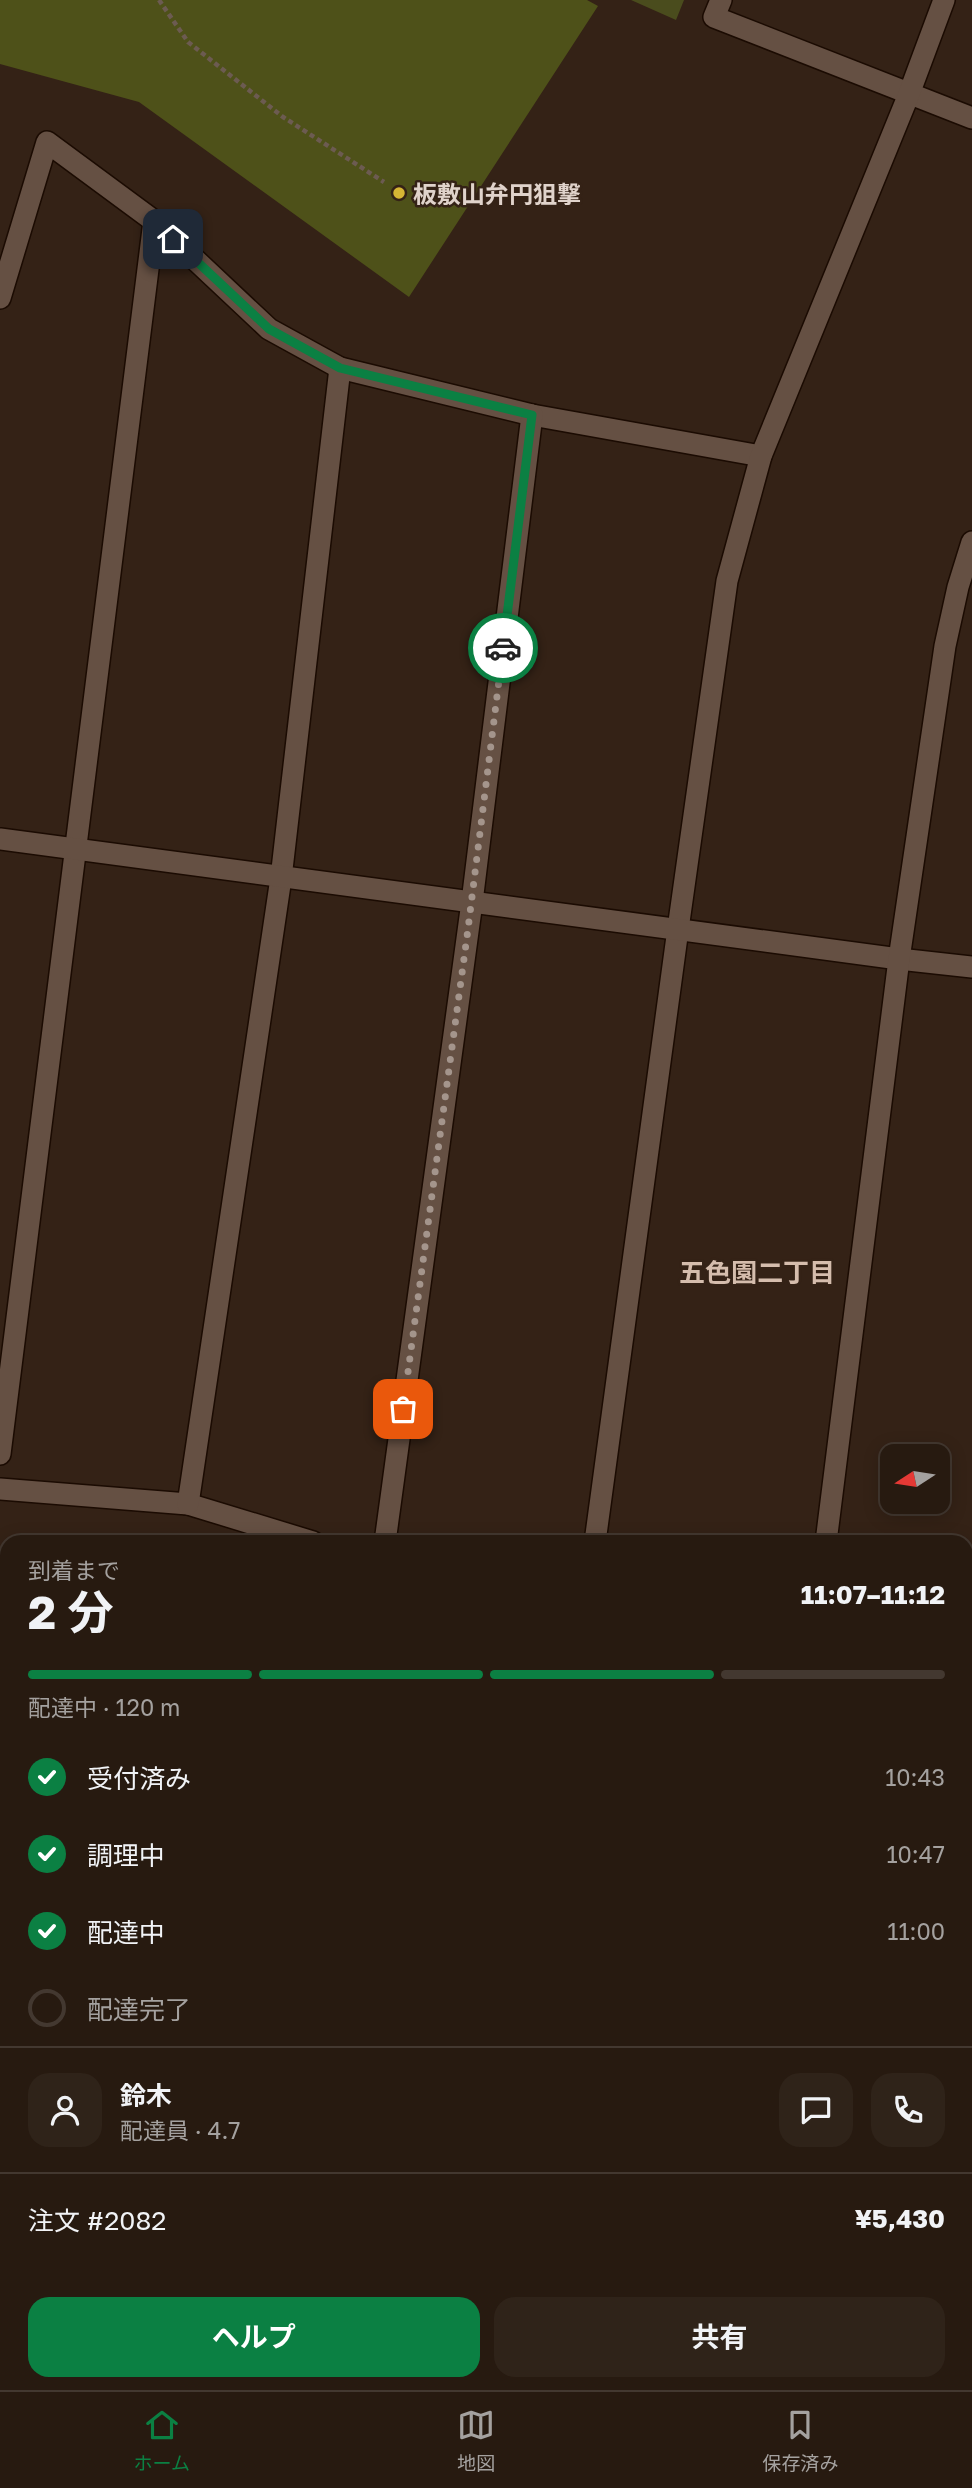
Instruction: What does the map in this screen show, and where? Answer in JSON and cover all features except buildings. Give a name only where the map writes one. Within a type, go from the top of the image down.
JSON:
[{"type":"street","points":[[721,0],[714,17],[972,118]]},
{"type":"street","points":[[596,1535],[727,581],[761,456],[909,94],[944,0]]},
{"type":"street","points":[[0,298],[47,142],[154,221],[269,329],[340,368],[532,415],[761,456]]},
{"type":"street","points":[[0,1454],[154,221]]},
{"type":"street","points":[[188,1504],[281,878],[340,368]]},
{"type":"street","points":[[386,1535],[472,902],[532,415]]},
{"type":"street","points":[[827,1535],[900,959],[945,646],[958,587],[972,542]]},
{"type":"street","points":[[0,839],[972,967]]},
{"type":"street","points":[[0,1489],[188,1504],[290,1535]]},
{"type":"path","points":[[159,0],[188,42],[283,117],[384,182]]},
{"type":"green space","points":[[0,0],[587,0],[598,6],[409,297],[139,102],[0,64]]},
{"type":"green space","points":[[631,0],[684,0],[676,20]]},
{"type":"way so far","points":[[403,1409],[503,648]]},
{"type":"place","name":"板敷山弁円狙撃","points":[[399,193]]},
{"type":"district","name":"五色園二丁目","points":[[757,1272]]},
{"type":"route","points":[[173,239],[269,329],[340,368],[532,415],[503,648]]}]
